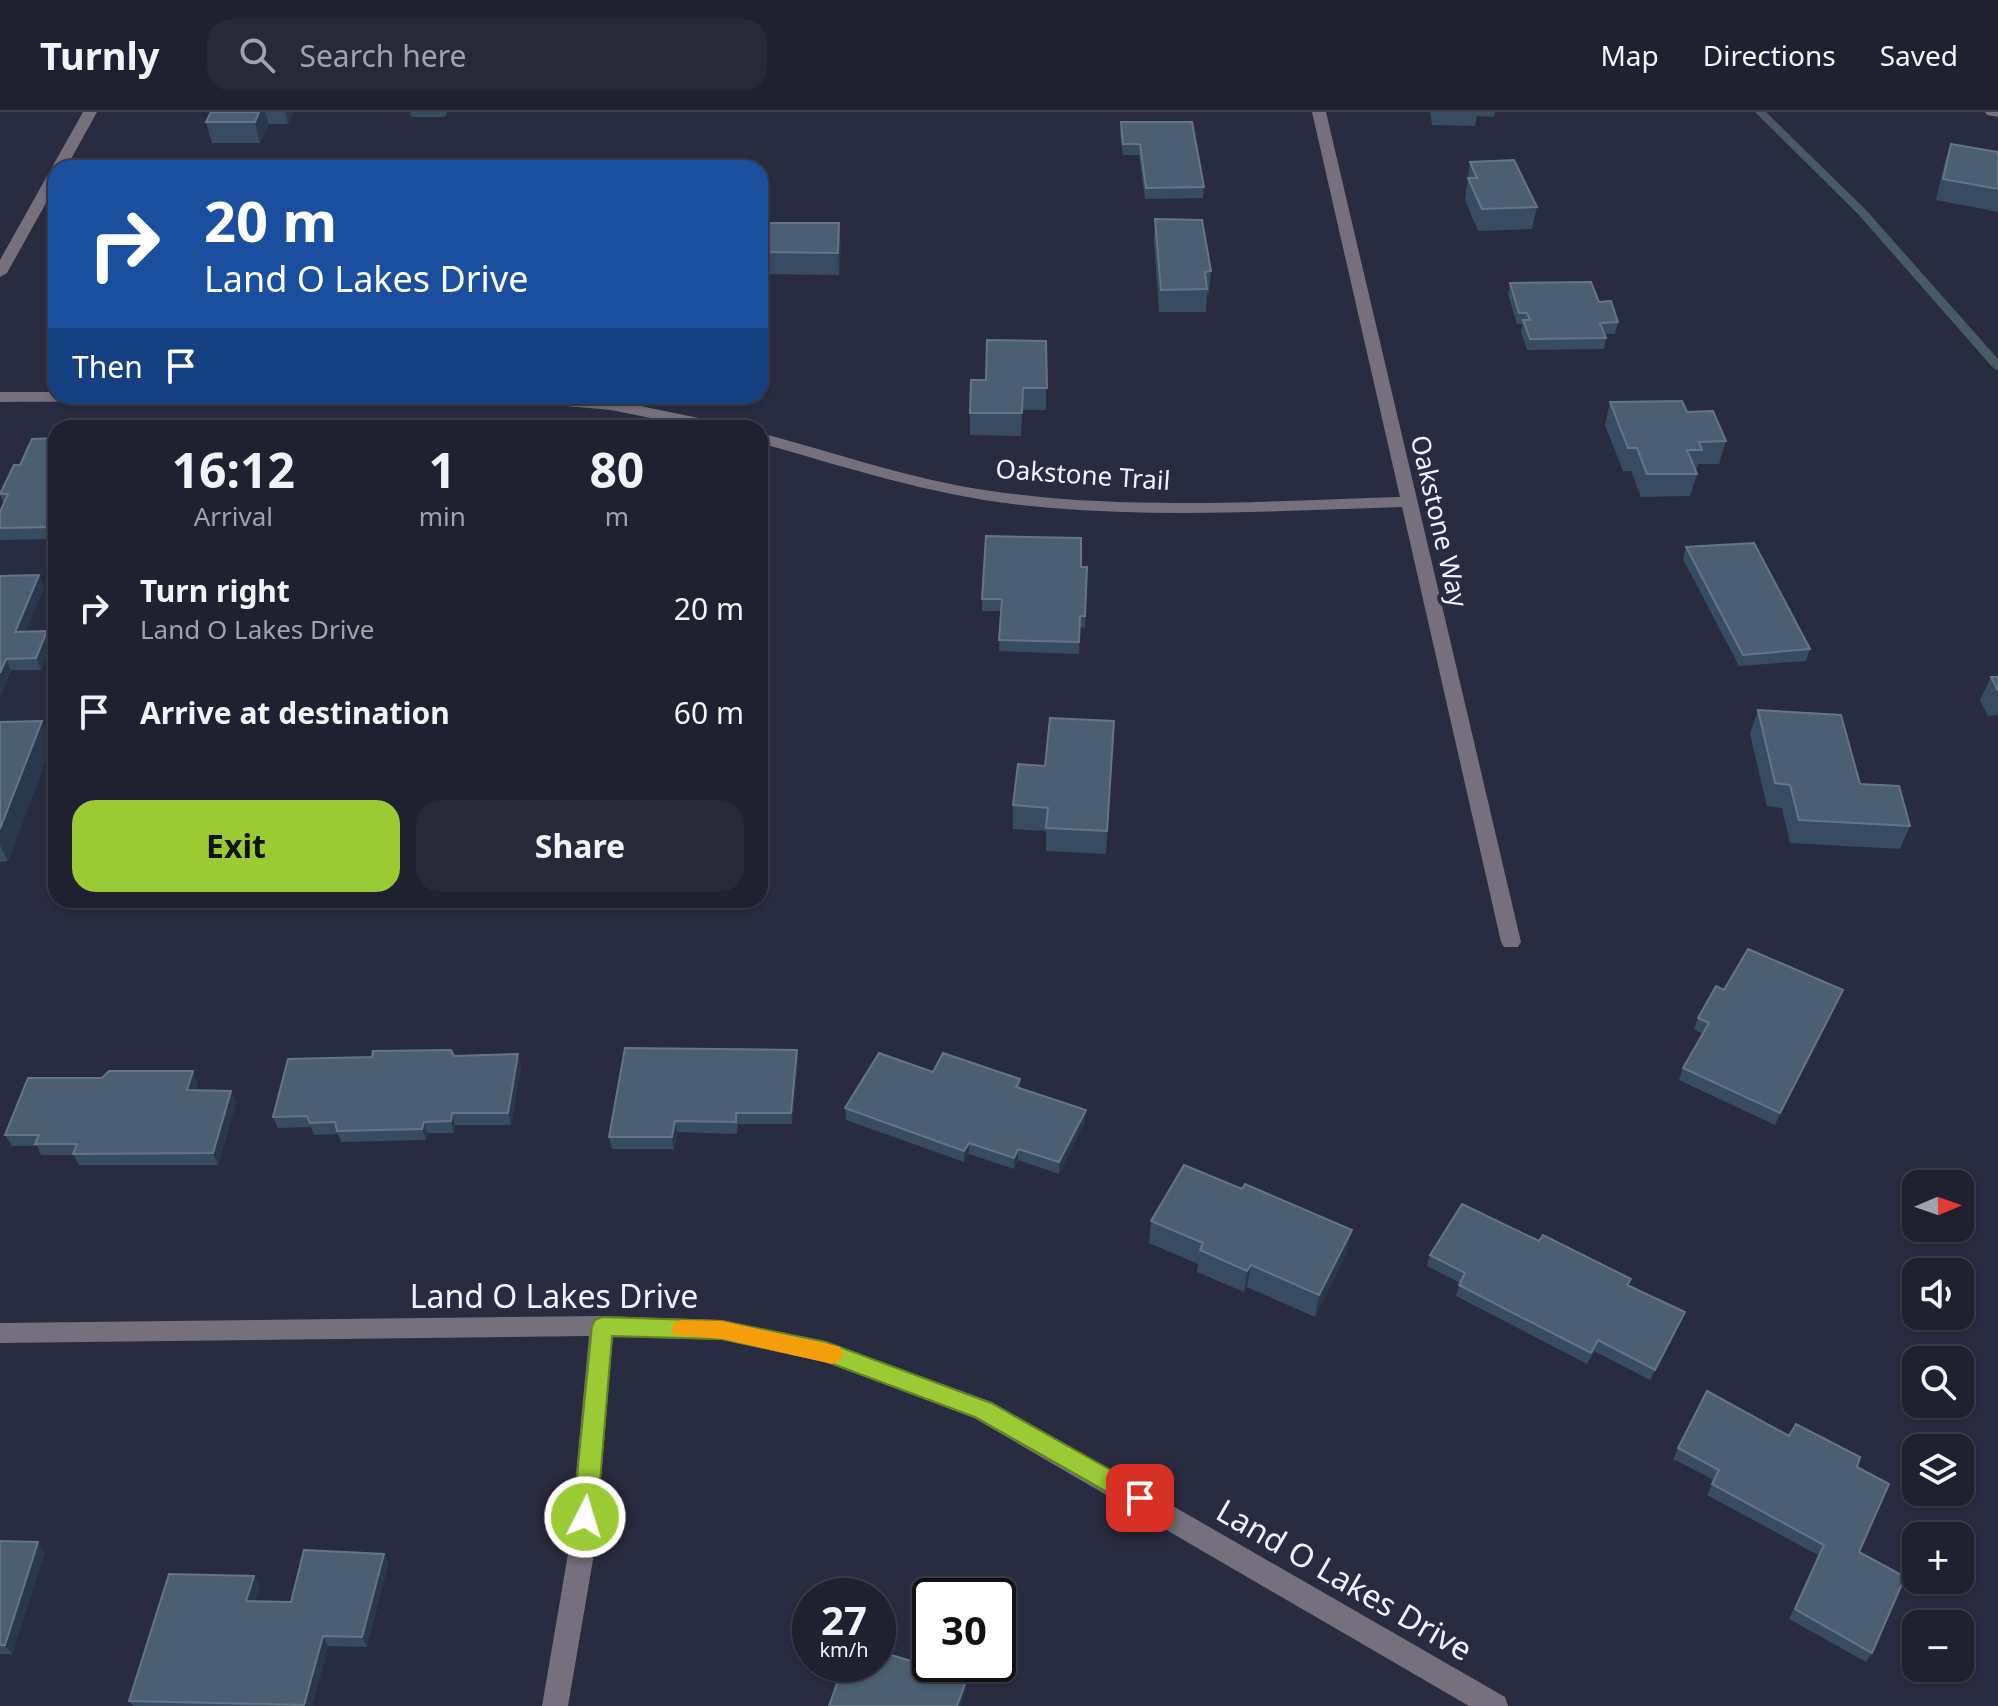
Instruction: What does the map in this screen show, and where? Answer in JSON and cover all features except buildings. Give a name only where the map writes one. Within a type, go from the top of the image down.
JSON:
[{"type":"street","points":[[63,160],[90,112]]},
{"type":"street","name":"Oakstone Way","points":[[1319,112],[1511,942]]},
{"type":"street","points":[[0,273],[48,186]]},
{"type":"street","points":[[0,397],[48,397]]},
{"type":"street","points":[[600,404],[684,420]]},
{"type":"street","name":"Oakstone Trail","points":[[768,440],[898,477],[1018,499],[1147,508],[1409,502]]},
{"type":"street","points":[[555,1706],[582,1548],[602,1326]]},
{"type":"street","name":"Land O Lakes Drive","points":[[0,1333],[602,1326],[722,1330],[826,1352],[983,1410],[1495,1706]]},
{"type":"waterway","points":[[1760,112],[1862,212],[1998,366]]},
{"type":"slow traffic","points":[[682,1329],[722,1330],[832,1354]]},
{"type":"route","points":[[585,1517],[602,1326],[722,1330],[826,1352],[983,1410],[1140,1498]]}]
